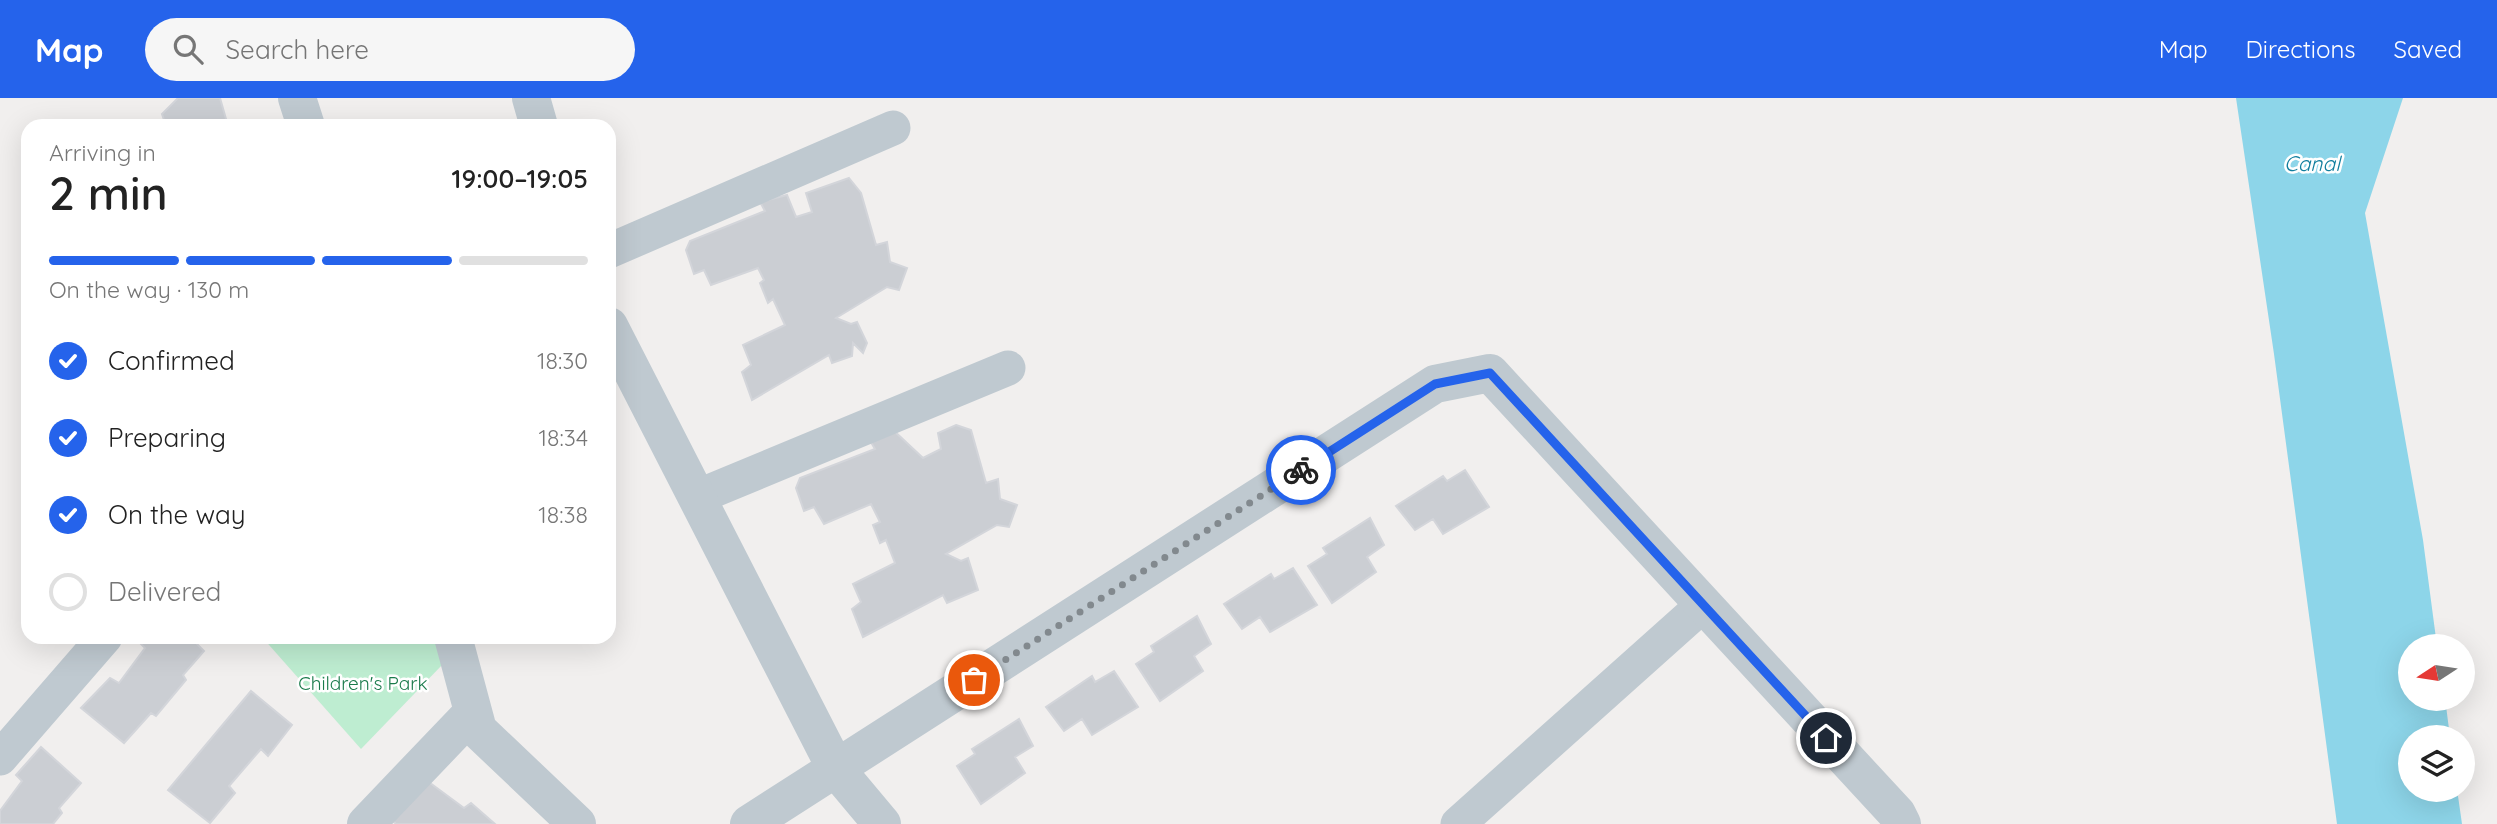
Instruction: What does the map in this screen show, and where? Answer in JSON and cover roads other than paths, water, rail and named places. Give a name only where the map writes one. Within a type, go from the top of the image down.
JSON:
[{"type":"street","points":[[297,98],[304,119]]},
{"type":"street","points":[[531,98],[537,119]]},
{"type":"street","points":[[616,248],[893,128]]},
{"type":"street","points":[[616,340],[836,769],[882,824]]},
{"type":"street","points":[[697,497],[1008,368]]},
{"type":"street","points":[[749,824],[1435,384],[1490,373],[1896,814],[1902,824]]},
{"type":"street","points":[[1458,824],[1703,605]]},
{"type":"street","points":[[0,758],[99,644]]},
{"type":"street","points":[[455,644],[478,730],[577,824]]},
{"type":"street","points":[[366,824],[473,712]]},
{"type":"water","name":"Canal","points":[[2236,98],[2403,98],[2365,213],[2423,540],[2435,634],[2398,634],[2398,711],[2447,711],[2448,725],[2398,725],[2398,802],[2459,802],[2462,824],[2337,824],[2274,354]]},
{"type":"park label","name":"Children's Park","points":[[363,683]]}]
